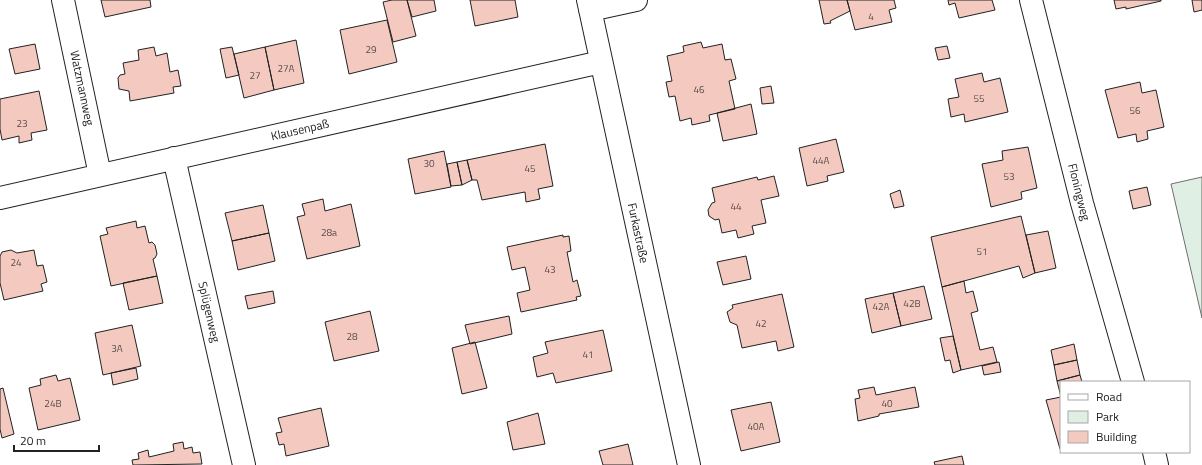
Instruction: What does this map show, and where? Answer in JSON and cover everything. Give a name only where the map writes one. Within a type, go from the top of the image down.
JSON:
[{"type":"street","name":"Watzmannweg","points":[[63,0],[100,175]]},
{"type":"street","points":[[589,5],[636,0]]},
{"type":"street","name":"Floningweg","points":[[1031,0],[1088,225],[1133,381]]},
{"type":"street","name":"Furkastraße","points":[[589,5],[600,62],[689,465]]},
{"type":"street","name":"Klausenpaß","points":[[0,198],[600,62]]},
{"type":"street","name":"Splügenweg","points":[[174,158],[244,465]]},
{"type":"street","points":[[1154,453],[1157,465]]},
{"type":"green space","points":[[1202,177],[1202,318],[1171,184]]},
{"type":"building","points":[[101,0],[150,0],[151,7],[105,17]]},
{"type":"building","points":[[392,0],[407,0],[416,36],[393,42],[383,2]]},
{"type":"building","points":[[407,0],[434,0],[436,11],[412,17]]},
{"type":"building","points":[[470,0],[515,0],[518,17],[475,26]]},
{"type":"building","points":[[819,0],[847,0],[850,11],[830,21],[831,23],[824,24]]},
{"type":"building","points":[[847,0],[894,0],[896,8],[889,10],[892,22],[855,30]]},
{"type":"building","points":[[948,0],[992,0],[995,10],[959,18],[955,3],[949,5]]},
{"type":"building","points":[[1114,0],[1161,1],[1126,9],[1126,7],[1116,9]]},
{"type":"building","points":[[1192,0],[1202,0],[1202,10],[1194,12]]},
{"type":"building","points":[[387,20],[397,62],[349,74],[340,30]]},
{"type":"building","points":[[296,40],[304,83],[274,90],[265,47]]},
{"type":"building","points":[[701,42],[703,48],[722,44],[725,60],[731,59],[736,79],[729,81],[735,109],[709,115],[710,121],[692,125],[691,118],[680,121],[675,96],[669,97],[666,82],[672,81],[667,56],[684,52],[683,46]]},
{"type":"building","points":[[35,44],[40,69],[15,74],[9,49]]},
{"type":"building","points":[[947,46],[950,58],[938,60],[935,48]]},
{"type":"building","points":[[154,47],[156,56],[167,53],[170,72],[178,70],[181,86],[173,87],[174,93],[130,101],[129,91],[119,89],[118,78],[120,75],[125,74],[123,63],[139,60],[138,50]]},
{"type":"building","points":[[232,47],[239,75],[226,78],[220,49]]},
{"type":"building","points":[[265,47],[274,90],[244,98],[234,54]]},
{"type":"building","points":[[982,73],[984,82],[1000,78],[1008,112],[965,122],[964,114],[951,117],[948,99],[959,97],[955,79]]},
{"type":"building","points":[[1140,82],[1142,93],[1156,90],[1164,127],[1147,131],[1148,139],[1137,142],[1136,134],[1118,138],[1105,90]]},
{"type":"building","points":[[771,86],[774,103],[762,104],[760,88]]},
{"type":"building","points":[[39,91],[47,130],[31,133],[32,140],[19,143],[19,136],[2,140],[0,129],[0,99]]},
{"type":"building","points":[[751,104],[757,134],[723,141],[717,113]]},
{"type":"building","points":[[836,139],[844,172],[827,176],[828,181],[807,186],[799,148]]},
{"type":"building","points":[[545,144],[553,186],[538,189],[540,199],[526,202],[525,192],[482,200],[477,180],[472,180],[467,160]]},
{"type":"building","points":[[1028,147],[1037,188],[1021,192],[1022,199],[991,207],[982,164],[1003,160],[1002,151]]},
{"type":"building","points":[[444,151],[451,187],[415,194],[408,159]]},
{"type":"building","points":[[467,160],[472,180],[462,185],[457,162]]},
{"type":"building","points":[[457,162],[462,185],[451,186],[447,164]]},
{"type":"building","points":[[774,176],[779,196],[761,200],[766,223],[752,226],[754,234],[738,238],[736,230],[722,233],[719,219],[715,220],[709,216],[708,210],[712,203],[715,202],[712,188],[757,177],[758,180]]},
{"type":"building","points":[[1147,187],[1151,205],[1133,209],[1129,191]]},
{"type":"building","points":[[900,190],[904,206],[894,208],[890,194]]},
{"type":"building","points":[[323,199],[325,211],[351,204],[360,246],[307,259],[297,217],[305,215],[302,204]]},
{"type":"building","points":[[263,205],[269,233],[232,241],[225,213]]},
{"type":"building","points":[[1021,216],[1035,273],[1023,278],[1019,266],[942,287],[931,237]]},
{"type":"building","points":[[136,221],[137,228],[145,226],[149,243],[152,242],[155,245],[157,254],[153,259],[157,276],[111,286],[100,236],[108,234],[106,228]]},
{"type":"building","points":[[1048,231],[1056,268],[1035,273],[1026,235]]},
{"type":"building","points":[[269,233],[275,261],[238,270],[232,241]]},
{"type":"building","points":[[563,235],[563,237],[569,236],[571,251],[567,252],[573,282],[577,280],[581,296],[576,297],[577,300],[521,312],[517,293],[530,290],[525,267],[512,270],[507,247]]},
{"type":"building","points":[[11,250],[17,253],[34,250],[37,266],[43,265],[47,282],[41,284],[43,291],[4,300],[0,283],[0,256],[2,252]]},
{"type":"building","points":[[746,256],[751,279],[723,285],[717,262]]},
{"type":"building","points":[[157,276],[163,303],[129,310],[123,283]]},
{"type":"building","points":[[964,281],[966,293],[973,291],[978,311],[971,313],[980,350],[993,347],[997,362],[961,370],[942,287]]},
{"type":"building","points":[[924,286],[932,319],[901,326],[893,293]]},
{"type":"building","points":[[273,291],[275,303],[248,309],[245,296]]},
{"type":"building","points":[[893,293],[901,326],[872,333],[865,299]]},
{"type":"building","points":[[782,294],[794,347],[778,351],[776,341],[742,348],[737,325],[730,322],[727,312],[733,308],[732,305]]},
{"type":"building","points":[[370,311],[379,351],[334,361],[325,322]]},
{"type":"building","points":[[509,316],[512,334],[470,344],[465,325]]},
{"type":"building","points":[[132,325],[141,366],[103,375],[95,333]]},
{"type":"building","points":[[603,330],[612,371],[556,383],[553,373],[537,377],[533,357],[548,353],[545,342]]},
{"type":"building","points":[[953,336],[961,370],[953,373],[950,360],[945,361],[940,338]]},
{"type":"building","points":[[475,342],[487,388],[462,394],[452,348]]},
{"type":"building","points":[[1074,344],[1077,360],[1054,365],[1051,350]]},
{"type":"building","points":[[1077,360],[1080,375],[1057,381],[1054,365]]},
{"type":"building","points":[[999,362],[1001,372],[984,375],[982,366]]},
{"type":"building","points":[[136,368],[138,379],[113,385],[111,373]]},
{"type":"building","points":[[56,375],[58,381],[70,378],[80,420],[38,430],[29,388],[41,385],[40,379]]},
{"type":"building","points":[[1080,375],[1082,381],[1060,381],[1060,393],[1057,381]]},
{"type":"building","points":[[874,387],[876,395],[915,387],[919,407],[879,414],[879,416],[858,421],[855,399],[860,398],[858,390]]},
{"type":"building","points":[[3,388],[14,434],[2,438],[0,429],[0,389]]},
{"type":"building","points":[[1060,397],[1060,449],[1046,400]]},
{"type":"building","points":[[771,402],[780,442],[741,451],[731,410]]},
{"type":"building","points":[[321,408],[329,446],[286,456],[284,444],[279,445],[276,433],[282,432],[278,418]]},
{"type":"building","points":[[538,413],[545,444],[513,450],[507,422]]},
{"type":"building","points":[[183,442],[184,449],[192,447],[193,453],[200,452],[202,464],[133,465],[132,460],[139,459],[138,453],[148,450],[149,457],[174,451],[173,444]]},
{"type":"building","points":[[628,444],[633,465],[603,465],[599,451]]},
{"type":"building","points":[[962,456],[964,465],[935,465],[934,462]]}]
